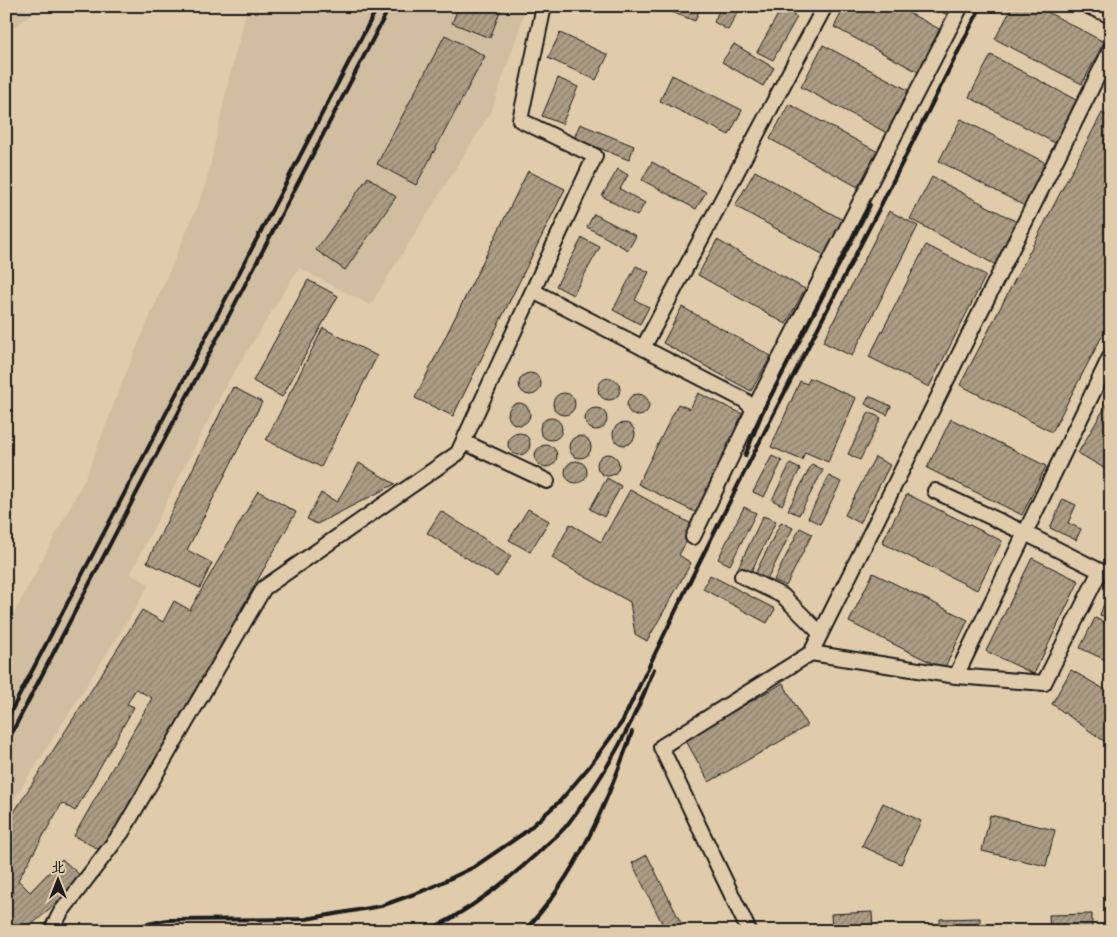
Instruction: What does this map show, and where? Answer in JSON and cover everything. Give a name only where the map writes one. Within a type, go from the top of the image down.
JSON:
[{"type":"street","points":[[51,931],[61,912],[122,832],[264,588],[458,453],[464,442],[595,156],[520,120],[544,6]]},
{"type":"street","points":[[643,348],[825,6]]},
{"type":"street","points":[[693,537],[754,409],[961,6]]},
{"type":"street","points":[[1088,6],[1111,16]]},
{"type":"street","points":[[749,931],[661,747],[811,653],[1111,48]]},
{"type":"street","points":[[533,291],[744,400],[754,409]]},
{"type":"street","points":[[956,676],[1111,355]]},
{"type":"street","points":[[464,442],[547,481]]},
{"type":"street","points":[[811,653],[956,676],[1044,683],[1100,571],[1025,532],[935,492]]},
{"type":"street","points":[[742,576],[783,596],[820,633]]},
{"type":"shaded area","points":[[6,6],[39,6],[38,9],[6,33]]},
{"type":"shaded area","points":[[248,6],[527,6],[491,112],[370,305],[299,268],[226,385],[130,574],[149,584],[6,812],[6,629],[85,479],[126,373],[205,188],[230,75]]},
{"type":"building","points":[[459,6],[502,6],[490,38],[452,23]]},
{"type":"building","points":[[656,6],[695,6],[700,8],[695,21]]},
{"type":"building","points":[[721,6],[741,6],[728,30],[714,22]]},
{"type":"building","points":[[845,6],[896,6],[943,31],[920,73],[834,27]]},
{"type":"building","points":[[931,6],[954,6],[949,16]]},
{"type":"building","points":[[1013,6],[1036,6],[1104,42],[1082,84],[995,39]]},
{"type":"building","points":[[781,9],[797,17],[773,60],[757,52]]},
{"type":"building","points":[[560,33],[608,55],[596,80],[548,58]]},
{"type":"building","points":[[445,35],[485,56],[416,185],[377,164]]},
{"type":"building","points":[[734,44],[774,68],[763,86],[722,62]]},
{"type":"building","points":[[823,45],[910,91],[887,133],[801,87]]},
{"type":"building","points":[[991,55],[1078,101],[1055,143],[969,97]]},
{"type":"building","points":[[672,75],[742,110],[729,135],[660,101]]},
{"type":"building","points":[[558,78],[578,87],[562,124],[542,116]]},
{"type":"building","points":[[789,104],[878,152],[858,187],[770,139]]},
{"type":"building","points":[[1102,113],[1111,117],[1111,319],[1052,432],[960,385]]},
{"type":"building","points":[[961,119],[1048,164],[1025,206],[939,161]]},
{"type":"building","points":[[580,124],[634,146],[629,160],[574,138]]},
{"type":"building","points":[[652,162],[706,192],[696,209],[642,180]]},
{"type":"building","points":[[618,169],[628,175],[620,189],[645,203],[637,216],[602,196]]},
{"type":"building","points":[[528,171],[565,189],[453,416],[415,398]]},
{"type":"building","points":[[755,171],[843,220],[824,255],[735,206]]},
{"type":"building","points":[[368,177],[396,197],[345,270],[316,250]]},
{"type":"building","points":[[932,177],[1019,223],[996,265],[910,219]]},
{"type":"building","points":[[889,211],[918,226],[852,356],[823,342]]},
{"type":"building","points":[[594,214],[636,236],[628,250],[587,227]]},
{"type":"building","points":[[582,238],[600,247],[573,295],[556,286]]},
{"type":"building","points":[[717,240],[805,289],[786,324],[698,275]]},
{"type":"building","points":[[926,245],[986,275],[929,387],[869,357]]},
{"type":"building","points":[[636,266],[649,272],[635,300],[649,307],[640,324],[613,310]]},
{"type":"building","points":[[308,280],[338,296],[282,397],[253,381]]},
{"type":"building","points":[[682,307],[771,356],[751,391],[663,343]]},
{"type":"building","points":[[323,328],[377,356],[321,467],[266,440]]},
{"type":"building","points":[[530,373],[538,376],[541,384],[538,392],[530,395],[522,392],[519,384],[522,376]]},
{"type":"building","points":[[609,378],[617,381],[620,389],[617,397],[609,400],[601,397],[598,389],[601,381]]},
{"type":"building","points":[[810,378],[856,398],[828,462],[805,452],[802,460],[771,447],[800,381],[807,384]]},
{"type":"building","points":[[233,387],[262,402],[187,550],[212,563],[200,588],[147,562]]},
{"type":"building","points":[[564,393],[572,396],[575,404],[572,412],[564,415],[556,412],[553,404],[556,396]]},
{"type":"building","points":[[698,393],[747,416],[699,514],[638,484],[678,404],[690,409]]},
{"type":"building","points":[[638,394],[646,397],[649,405],[646,413],[638,416],[630,413],[627,405],[630,397]]},
{"type":"building","points":[[869,396],[891,406],[887,415],[865,404]]},
{"type":"building","points":[[1111,397],[1111,472],[1078,453]]},
{"type":"building","points":[[519,403],[527,406],[530,414],[527,422],[519,425],[511,422],[508,414],[511,406]]},
{"type":"building","points":[[596,408],[604,411],[607,419],[604,427],[596,430],[588,427],[585,419],[588,411]]},
{"type":"building","points":[[869,412],[881,418],[860,460],[848,454]]},
{"type":"building","points":[[551,418],[559,421],[562,429],[559,437],[551,440],[543,437],[540,429],[543,421]]},
{"type":"building","points":[[951,419],[1046,466],[1022,515],[927,468]]},
{"type":"building","points":[[624,423],[632,426],[635,434],[632,442],[624,445],[616,442],[613,434],[616,426]]},
{"type":"building","points":[[519,433],[527,436],[530,444],[527,452],[519,455],[511,452],[508,444],[511,436]]},
{"type":"building","points":[[580,436],[588,439],[591,447],[588,455],[580,458],[572,455],[569,447],[572,439]]},
{"type":"building","points":[[546,445],[554,448],[557,456],[554,464],[546,467],[538,464],[535,456],[538,448]]},
{"type":"building","points":[[608,454],[616,457],[619,465],[616,473],[608,476],[600,473],[597,465],[600,457]]},
{"type":"building","points":[[772,456],[782,461],[764,497],[753,492]]},
{"type":"building","points":[[875,457],[890,465],[860,523],[845,515]]},
{"type":"building","points":[[576,461],[584,464],[587,472],[584,480],[576,483],[568,480],[565,472],[568,464]]},
{"type":"building","points":[[359,463],[395,484],[317,524],[307,519],[321,493],[337,502]]},
{"type":"building","points":[[790,464],[800,469],[782,505],[772,500]]},
{"type":"building","points":[[812,464],[823,470],[799,515],[788,510]]},
{"type":"building","points":[[829,476],[841,482],[820,524],[808,518]]},
{"type":"building","points":[[607,478],[621,486],[604,517],[590,509]]},
{"type":"building","points":[[630,490],[695,526],[679,555],[691,563],[647,641],[635,634],[630,602],[552,558],[570,524],[601,542]]},
{"type":"building","points":[[258,491],[296,512],[104,852],[74,836],[152,698],[136,689],[127,704],[134,707],[75,811],[62,803],[18,880],[30,892],[62,859],[83,878],[25,931],[6,931],[6,825],[142,610],[163,622],[174,601],[190,610]]},
{"type":"building","points":[[907,494],[1002,541],[977,590],[882,543]]},
{"type":"building","points":[[1063,499],[1076,505],[1068,523],[1081,529],[1076,540],[1050,528]]},
{"type":"building","points":[[744,507],[756,513],[730,565],[718,559]]},
{"type":"building","points":[[528,509],[549,521],[530,552],[509,540]]},
{"type":"building","points":[[441,511],[511,556],[497,577],[427,533]]},
{"type":"building","points":[[763,516],[776,521],[750,574],[738,568]]},
{"type":"building","points":[[781,522],[793,528],[767,580],[755,574]]},
{"type":"building","points":[[800,528],[812,534],[786,586],[774,580]]},
{"type":"building","points":[[1032,558],[1079,581],[1034,674],[986,651]]},
{"type":"building","points":[[873,573],[968,620],[944,669],[849,622]]},
{"type":"building","points":[[710,575],[775,609],[767,623],[703,589]]},
{"type":"building","points":[[1111,584],[1111,619],[1100,615]]},
{"type":"building","points":[[1095,618],[1111,625],[1110,662],[1080,648]]},
{"type":"building","points":[[1071,670],[1111,693],[1111,746],[1052,704]]},
{"type":"building","points":[[783,683],[807,726],[709,782],[685,739]]},
{"type":"building","points":[[883,803],[921,821],[901,864],[862,846]]},
{"type":"building","points":[[990,815],[1055,830],[1046,866],[982,851]]},
{"type":"building","points":[[647,855],[685,931],[666,931],[632,863]]},
{"type":"building","points":[[872,912],[873,931],[832,931],[831,914]]},
{"type":"building","points":[[1092,914],[1092,931],[1050,931],[1049,915]]},
{"type":"building","points":[[980,918],[980,931],[940,931],[940,919]]},
{"type":"railway","points":[[6,721],[378,6]]},
{"type":"railway","points":[[6,744],[390,6]]},
{"type":"railway","points":[[114,931],[167,920],[306,919],[381,906],[428,889],[474,867],[524,833],[560,801],[589,767],[622,722],[772,417],[981,6]]},
{"type":"railway","points":[[745,456],[762,413],[870,205]]},
{"type":"railway","points":[[428,931],[459,914],[488,894],[516,872],[564,828],[605,770],[637,710],[654,669]]},
{"type":"railway","points":[[524,931],[543,910],[575,863],[601,812],[632,732]]}]
